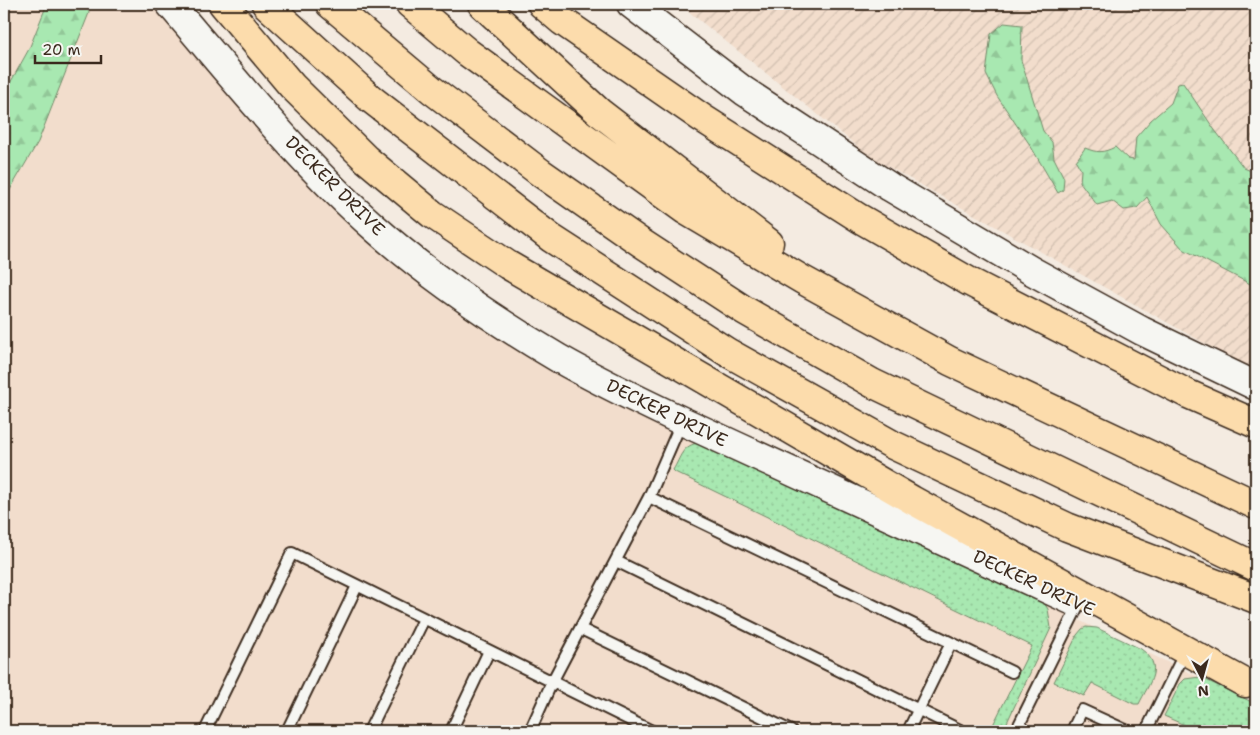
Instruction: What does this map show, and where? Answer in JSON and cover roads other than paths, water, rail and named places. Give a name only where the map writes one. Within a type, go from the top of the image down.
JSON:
[{"type":"highway","points":[[223,4],[292,86],[366,159],[432,214],[508,266],[912,500],[1251,686]]},
{"type":"highway","points":[[266,4],[371,99],[551,238],[727,352],[893,445],[1067,527],[1256,599]]},
{"type":"highway","points":[[330,4],[432,90],[556,184],[744,310],[872,383],[1256,567]]},
{"type":"highway","points":[[410,4],[467,52],[685,210],[803,280],[950,361],[1256,505]]},
{"type":"highway","points":[[482,4],[599,112],[754,232],[950,361]]},
{"type":"highway","points":[[542,4],[562,21],[702,118],[859,218],[970,282],[1085,342],[1188,394],[1256,424]]},
{"type":"main road","name":"DECKER DRIVE","points":[[170,4],[268,118],[323,177],[376,229],[431,273],[495,318],[558,358],[682,421],[1079,604],[1251,686]]},
{"type":"main road","points":[[631,4],[744,91],[890,187],[1032,271],[1142,331],[1256,386]]},
{"type":"lane","points":[[530,731],[552,682],[648,497],[682,421]]},
{"type":"lane","points":[[648,497],[1012,672]]},
{"type":"lane","points":[[204,731],[292,553],[652,731]]},
{"type":"lane","points":[[616,561],[962,731]]},
{"type":"lane","points":[[287,731],[357,586]]},
{"type":"lane","points":[[1016,731],[1079,604]]},
{"type":"lane","points":[[369,731],[424,619]]},
{"type":"lane","points":[[581,629],[790,731]]},
{"type":"lane","points":[[908,731],[952,643]]},
{"type":"lane","points":[[451,731],[489,651]]},
{"type":"lane","points":[[1146,731],[1184,654]]},
{"type":"lane","points":[[1072,731],[1082,710],[1128,731]]}]
